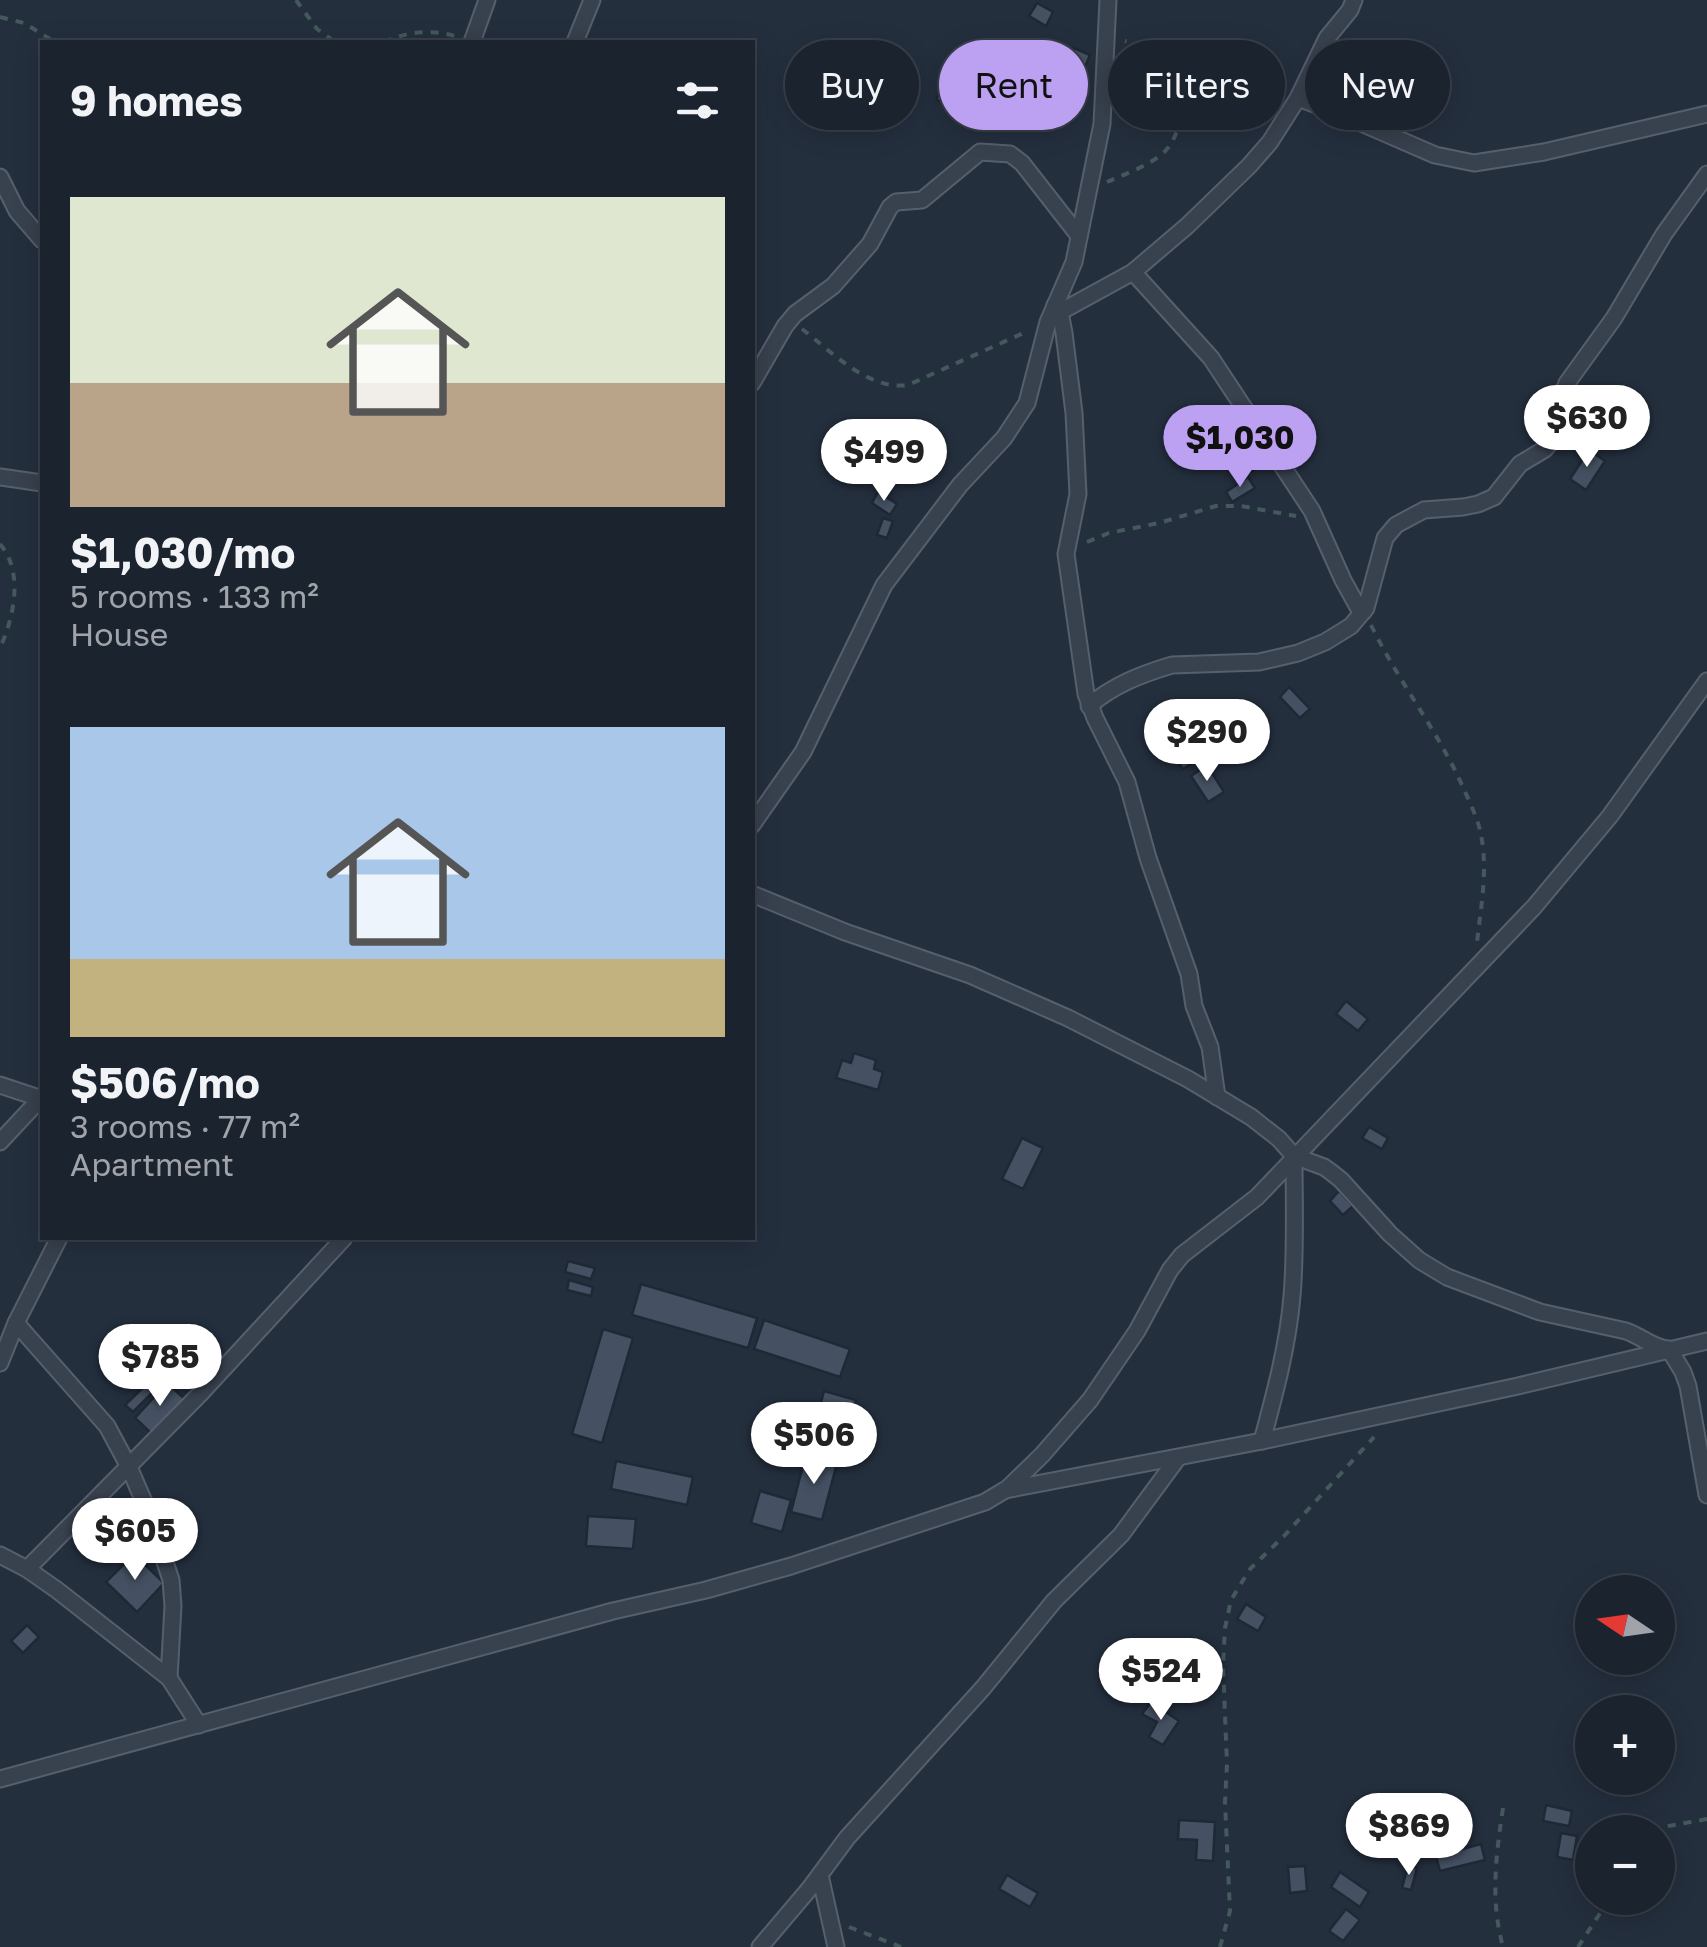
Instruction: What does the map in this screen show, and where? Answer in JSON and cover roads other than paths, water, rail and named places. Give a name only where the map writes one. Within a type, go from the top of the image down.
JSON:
[{"type":"street","points":[[473,40],[487,0]]},
{"type":"street","points":[[576,40],[592,0]]},
{"type":"street","points":[[755,822],[804,752],[884,585],[960,485],[1004,438],[1027,403],[1074,262],[1102,124],[1108,0]]},
{"type":"street","points":[[1054,313],[1133,272],[1249,166],[1270,142],[1298,98],[1327,38],[1354,0]]},
{"type":"street","points":[[1298,98],[1435,155],[1474,163],[1544,152],[1707,114]]},
{"type":"street","points":[[755,378],[790,320],[833,286],[870,244],[890,207],[896,202],[922,200],[980,152],[1010,154],[1022,163],[1079,236]]},
{"type":"street","points":[[1089,706],[1130,680],[1172,665],[1259,662],[1311,649],[1351,626],[1364,610],[1386,538],[1396,525],[1424,510],[1478,504],[1494,496],[1520,464],[1550,443],[1553,417],[1568,384],[1707,174]]},
{"type":"street","points":[[0,177],[17,211],[40,238]]},
{"type":"street","points":[[1133,272],[1211,358],[1316,519],[1350,594],[1359,609],[1364,610]]},
{"type":"street","points":[[1054,313],[1070,368],[1078,494],[1066,554],[1089,706],[1126,782],[1210,1047],[1217,1097]]},
{"type":"street","points":[[1,478],[40,483]]},
{"type":"street","points":[[0,1779],[790,1566],[985,1502],[1005,1490],[1090,1400],[1182,1254],[1247,1206],[1474,972],[1574,862],[1707,682]]},
{"type":"street","points":[[755,895],[845,932],[970,975],[1068,1018],[1188,1079],[1252,1116],[1294,1156],[1332,1172],[1390,1234],[1419,1260],[1446,1276],[1540,1312],[1637,1334],[1660,1349],[1669,1350]]},
{"type":"street","points":[[0,1085],[40,1097]]},
{"type":"street","points":[[0,1142],[40,1100]]},
{"type":"street","points":[[1262,1441],[1291,1309],[1294,1156]]},
{"type":"street","points":[[0,1363],[57,1240]]},
{"type":"street","points":[[27,1569],[201,1393],[342,1240]]},
{"type":"street","points":[[16,1323],[107,1426],[148,1511],[171,1580],[169,1678]]},
{"type":"street","points":[[1005,1490],[1262,1441],[1707,1341]]},
{"type":"street","points":[[1669,1350],[1688,1386],[1707,1495]]},
{"type":"street","points":[[760,1947],[847,1838],[983,1688],[1054,1600],[1122,1535],[1176,1459]]},
{"type":"street","points":[[0,1554],[27,1569],[169,1678],[199,1725]]},
{"type":"street","points":[[820,1874],[836,1947]]}]
